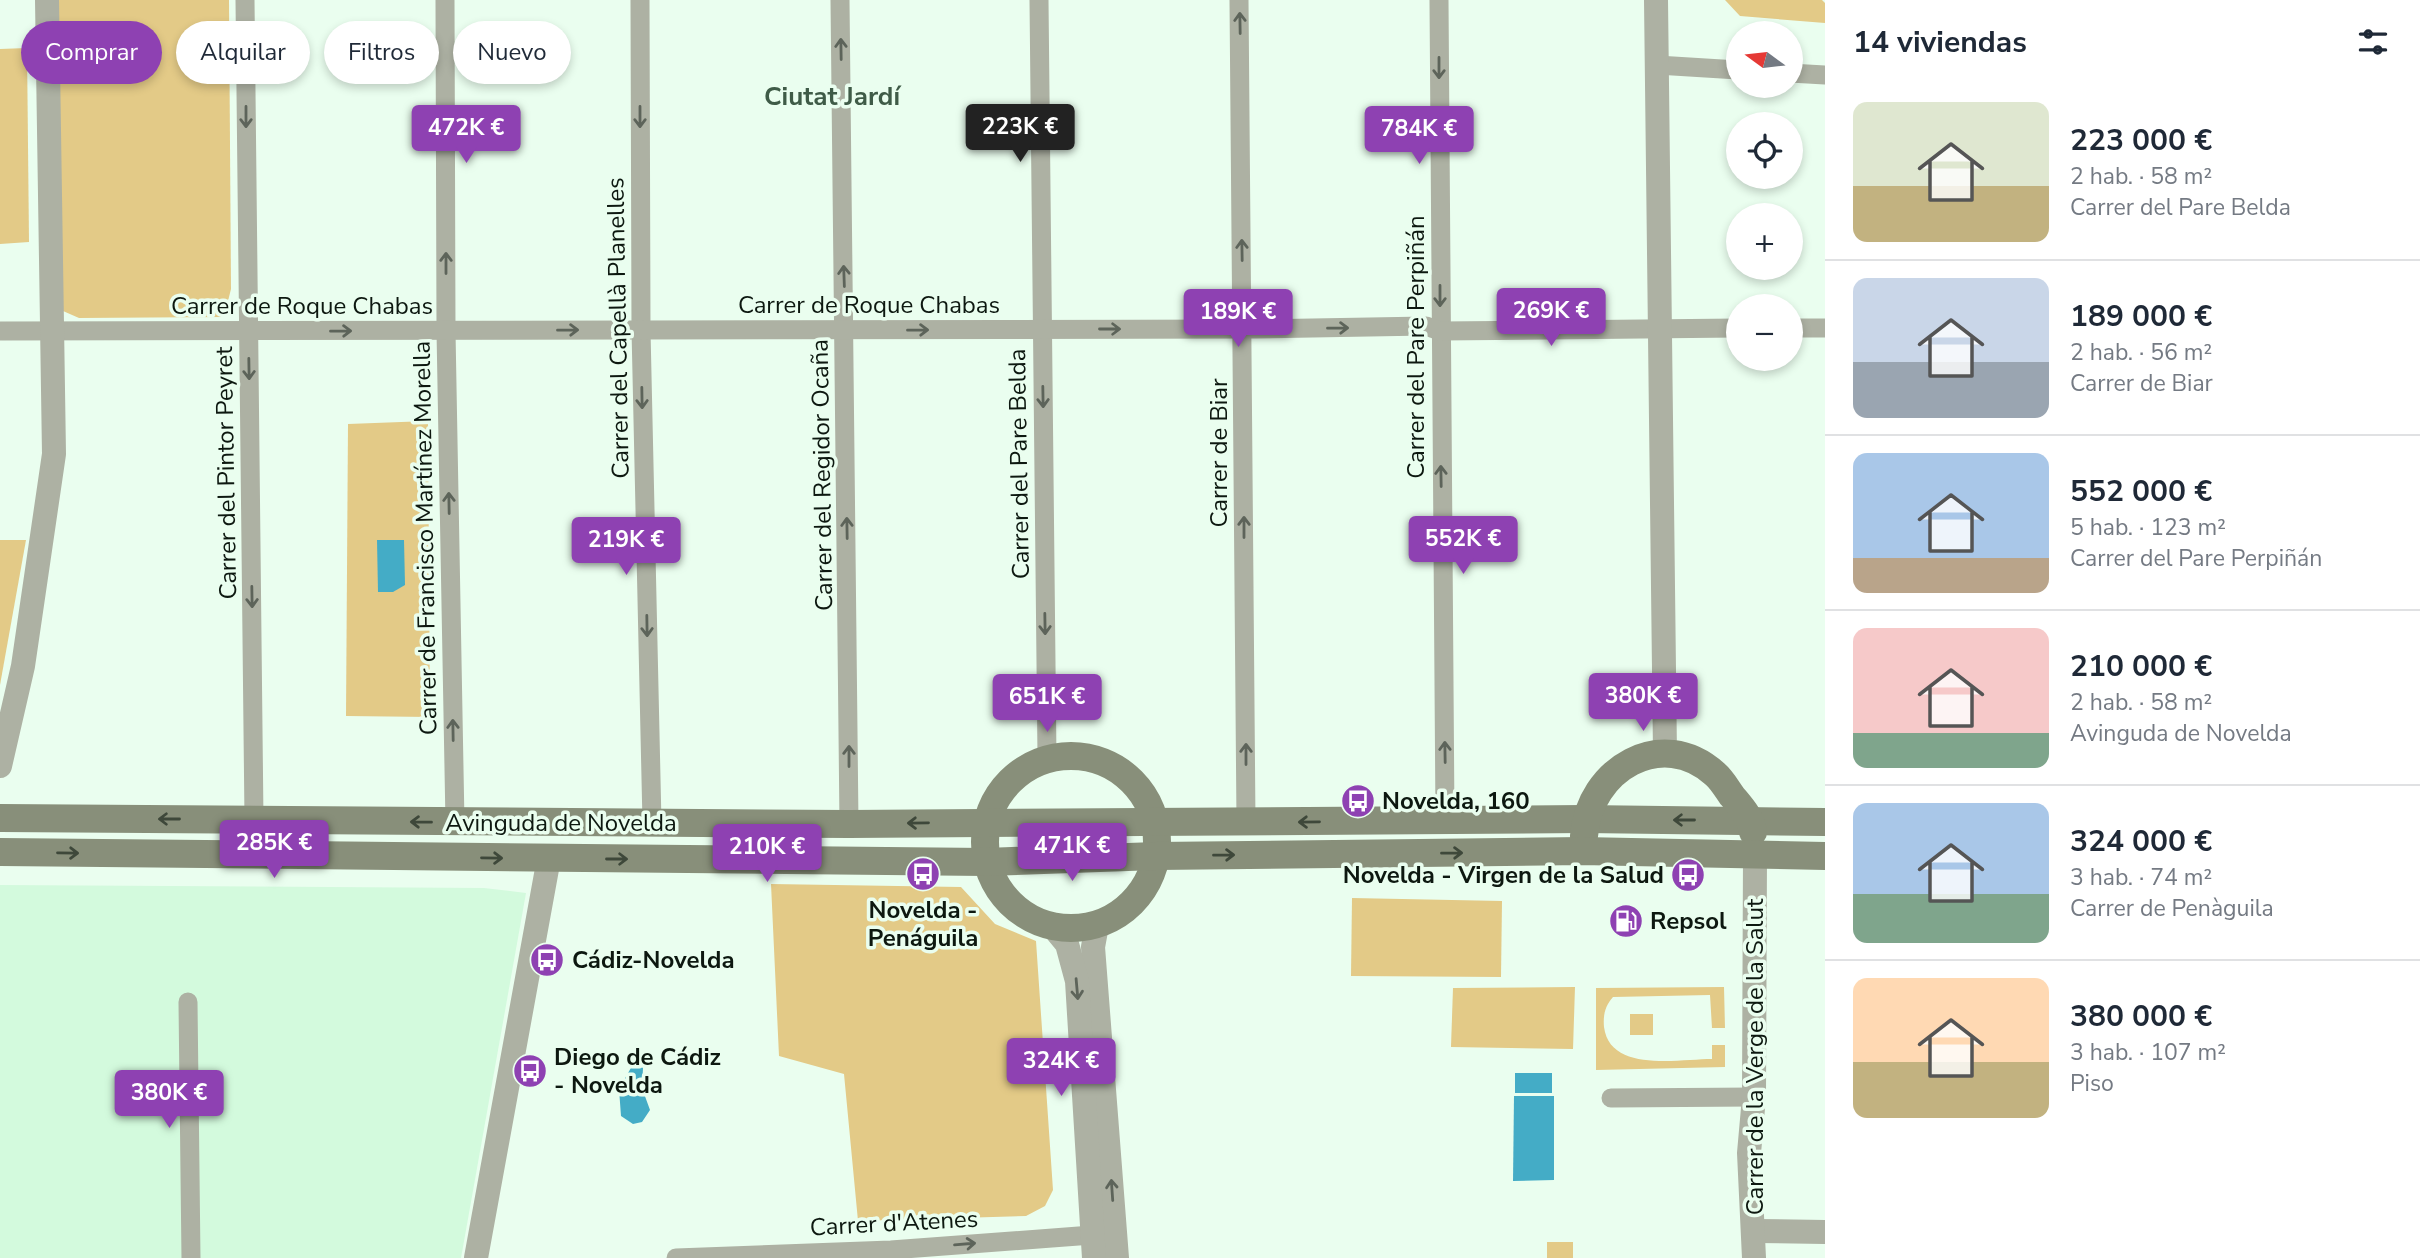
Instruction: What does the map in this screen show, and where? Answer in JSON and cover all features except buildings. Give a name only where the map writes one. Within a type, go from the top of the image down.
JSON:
[{"type":"main road","points":[[1582,851],[1585,819],[1591,799],[1615,771],[1636,760],[1665,754],[1694,761],[1716,774],[1752,821],[1755,855]]},
{"type":"main road","points":[[1084,756],[1116,768],[1141,791],[1155,823],[1156,856],[1145,885],[1126,909],[1097,925],[1074,929],[1053,927],[1024,915],[995,884],[986,862],[986,822],[993,803],[1006,784],[1026,768],[1047,758],[1084,756]]},
{"type":"main road","name":"Avinguda de Novelda","points":[[0,818],[849,824],[1585,819],[1825,822]]},
{"type":"main road","name":"Avinguda de Novelda","points":[[0,852],[986,862],[1156,856],[1582,851],[1825,856]]},
{"type":"street","points":[[0,766],[23,666],[54,454],[47,0]]},
{"type":"street","name":"Carrer del Pintor Peyret","points":[[245,0],[254,820]]},
{"type":"street","name":"Carrer de Francisco Martínez Morella","points":[[445,0],[446,331],[455,823]]},
{"type":"street","name":"Carrer del Capellà Planelles","points":[[640,0],[641,330],[652,823]]},
{"type":"street","name":"Carrer del Regidor Ocaña","points":[[840,0],[849,824]]},
{"type":"street","name":"Carrer del Pare Belda","points":[[1039,0],[1047,758]]},
{"type":"street","name":"Carrer de Biar","points":[[1239,0],[1246,823]]},
{"type":"street","name":"Carrer del Pare Perpiñán","points":[[1439,0],[1445,820]]},
{"type":"street","points":[[1656,0],[1665,754]]},
{"type":"street","points":[[1657,65],[1726,69]]},
{"type":"street","points":[[1803,74],[1825,75]]},
{"type":"street","name":"Carrer de Roque Chabas","points":[[0,331],[1243,329],[1426,326],[1440,331],[1726,328]]},
{"type":"street","points":[[1803,328],[1825,328]]},
{"type":"street","name":"Carrer de la Verge de la Salut","points":[[1754,1258],[1755,1231],[1749,1153],[1754,1097],[1755,855]]},
{"type":"street","points":[[476,1258],[549,858]]},
{"type":"street","points":[[1097,925],[1093,947],[1101,1242]]},
{"type":"street","points":[[1053,927],[1067,944],[1077,981],[1101,1242],[1117,1258]]},
{"type":"street","points":[[188,1002],[191,1258]]},
{"type":"street","points":[[1611,1098],[1754,1097]]},
{"type":"street","points":[[1755,1231],[1825,1231]]},
{"type":"street","name":"Carrer d'Atenes","points":[[676,1258],[892,1254],[1101,1242]]},
{"type":"shaded area","points":[[57,0],[229,0],[229,21],[176,21],[176,84],[230,84],[231,289],[224,317],[79,318],[63,311],[59,84],[162,84],[162,21],[57,21]]},
{"type":"shaded area","points":[[1725,0],[1822,0],[1825,3],[1825,23],[1740,16]]},
{"type":"shaded area","points":[[21,48],[21,84],[27,84],[29,242],[0,244],[0,49]]},
{"type":"shaded area","points":[[428,421],[430,717],[346,716],[348,424]]},
{"type":"shaded area","points":[[0,540],[26,540],[0,685]]},
{"type":"shaded area","points":[[771,884],[961,887],[995,924],[1036,941],[1053,1190],[1045,1206],[1026,1216],[858,1221],[844,1074],[779,1056]]},
{"type":"shaded area","points":[[0,885],[484,888],[526,893],[461,1258],[0,1258]]},
{"type":"shaded area","points":[[1352,898],[1502,901],[1501,977],[1351,976]]},
{"type":"shaded area","points":[[1575,987],[1573,1049],[1451,1047],[1453,988]]},
{"type":"shaded area","points":[[1724,987],[1725,1028],[1712,1028],[1710,995],[1613,997],[1606,1007],[1604,1027],[1609,1042],[1619,1051],[1648,1060],[1712,1059],[1712,1045],[1725,1045],[1725,1067],[1596,1070],[1596,988]]},
{"type":"shaded area","points":[[1630,1014],[1653,1014],[1653,1035],[1630,1035]]},
{"type":"shaded area","points":[[1547,1242],[1573,1242],[1573,1258],[1547,1258]]},
{"type":"water","points":[[377,540],[404,540],[405,585],[393,592],[378,592]]},
{"type":"water","points":[[639,1065],[643,1068],[642,1088],[650,1110],[642,1122],[633,1124],[621,1116],[619,1089],[632,1066]]},
{"type":"water","points":[[1515,1073],[1552,1073],[1552,1093],[1515,1093]]},
{"type":"water","points":[[1514,1096],[1554,1096],[1554,1180],[1513,1181]]},
{"type":"place","name":"Novelda, 160","points":[[1358,801]]},
{"type":"place","name":"Novelda - Penáguila","points":[[923,874]]},
{"type":"place","name":"Novelda - Virgen de la Salud","points":[[1688,875]]},
{"type":"place","name":"Repsol","points":[[1626,921]]},
{"type":"place","name":"Cádiz-Novelda","points":[[547,960]]},
{"type":"place","name":"Diego de Cádiz - Novelda","points":[[530,1071]]},
{"type":"district","name":"Ciutat Jardí","points":[[832,96]]}]
